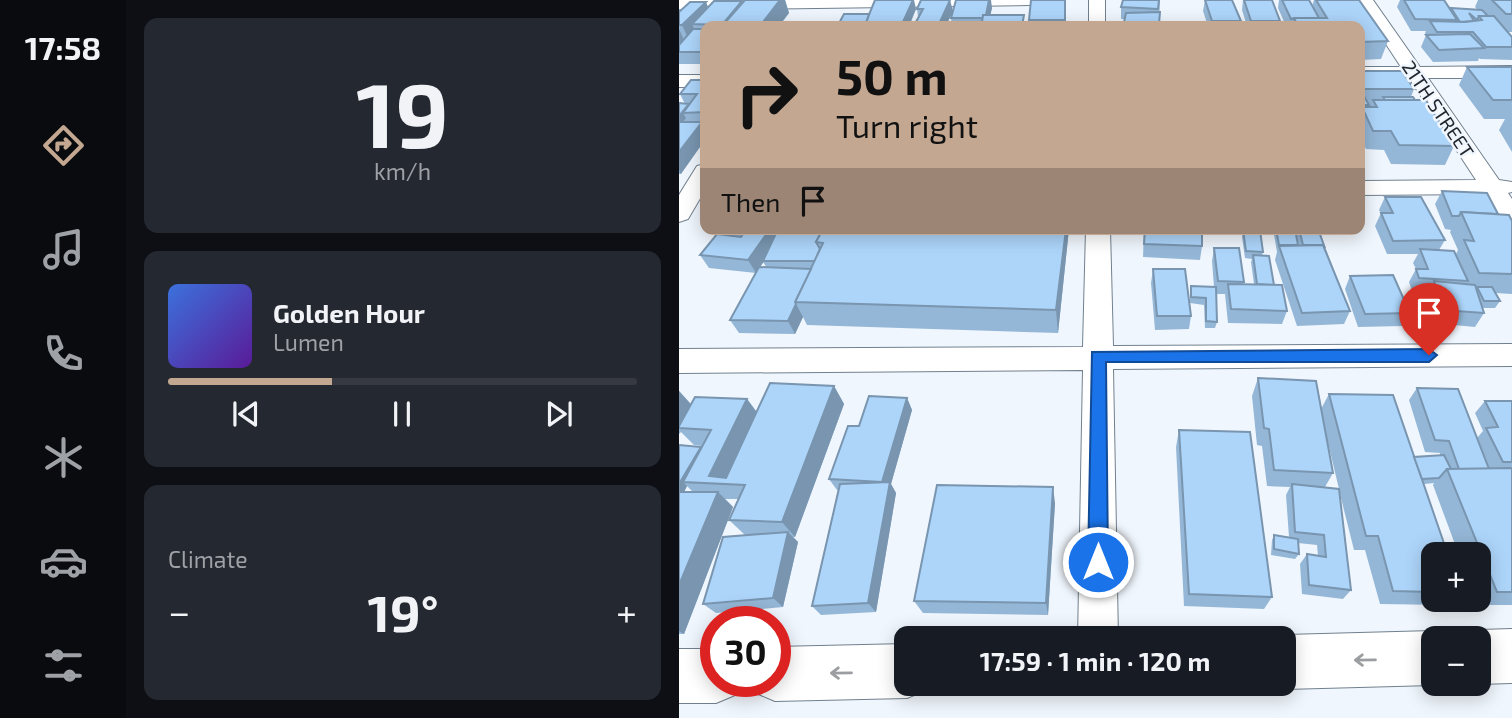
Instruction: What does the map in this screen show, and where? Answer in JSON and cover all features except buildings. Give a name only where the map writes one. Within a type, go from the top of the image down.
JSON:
[{"type":"main road","points":[[1491,657],[1512,656]]},
{"type":"main road","points":[[1296,662],[1421,658]]},
{"type":"main road","points":[[791,674],[894,671]]},
{"type":"main road","points":[[679,677],[700,676]]},
{"type":"street","points":[[679,5],[1030,0]]},
{"type":"street","points":[[1097,0],[1097,21]]},
{"type":"street","points":[[1353,0],[1377,0]]},
{"type":"street","name":"21TH STREET","points":[[1365,0],[1414,73],[1502,187],[1512,217]]},
{"type":"street","points":[[803,18],[814,1]]},
{"type":"street","points":[[1365,73],[1512,72]]},
{"type":"street","points":[[679,81],[700,81]]},
{"type":"street","points":[[688,201],[700,180]]},
{"type":"street","points":[[1365,188],[1502,187]]},
{"type":"street","points":[[1098,235],[1098,626]]},
{"type":"street","points":[[679,360],[1512,355]]},
{"type":"route","points":[[1098,562],[1098,356],[1429,355]]}]
